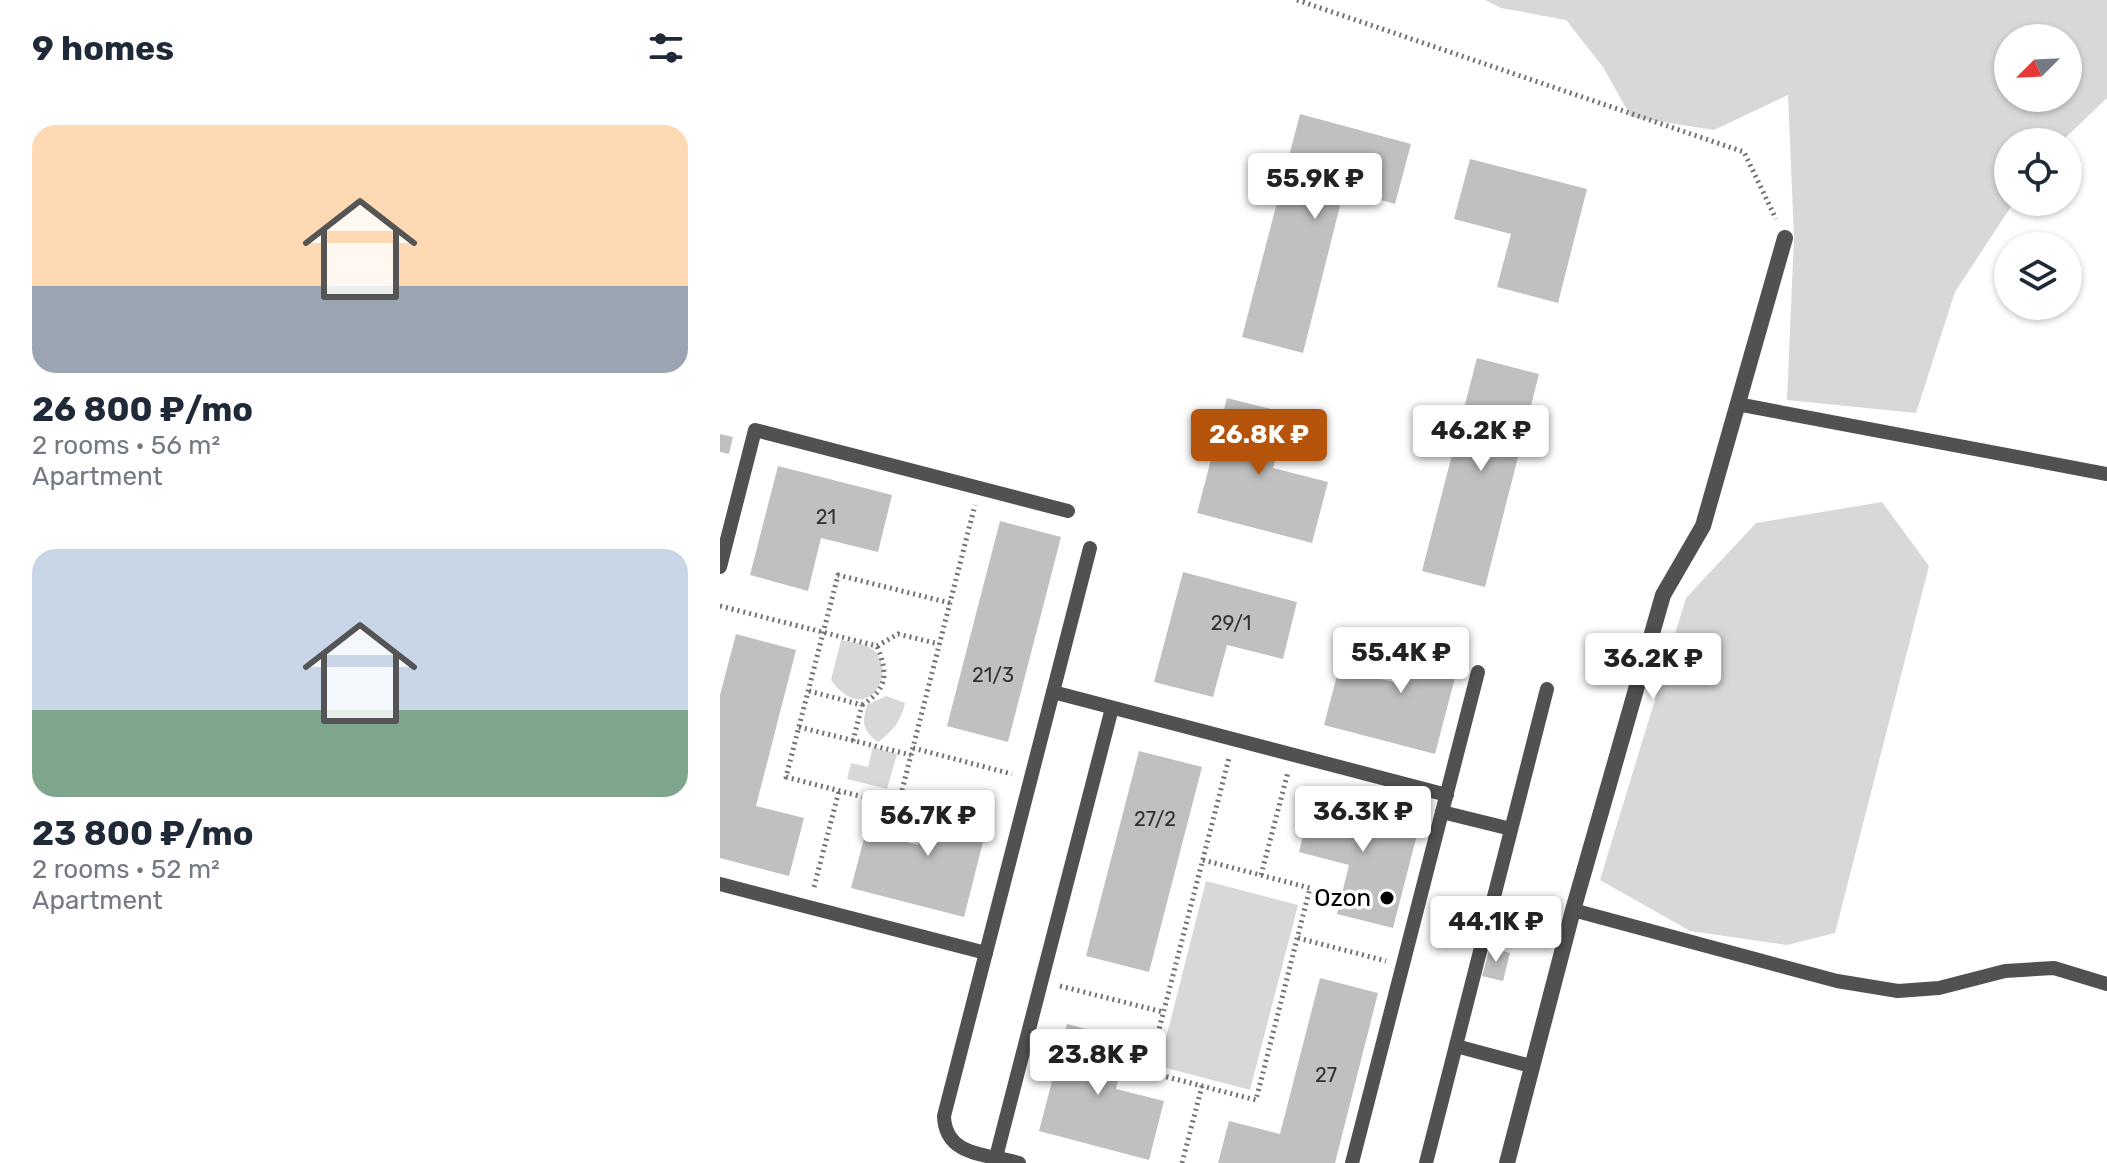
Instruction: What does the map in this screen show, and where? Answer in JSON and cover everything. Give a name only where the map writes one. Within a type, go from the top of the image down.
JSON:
[{"type":"street","points":[[1507,1163],[1573,910],[1663,595],[1703,526],[1785,238]]},
{"type":"lane","points":[[1737,404],[2107,474]]},
{"type":"lane","points":[[720,567],[755,430],[1068,511]]},
{"type":"lane","points":[[1019,1163],[960,1148],[950,1142],[944,1131],[944,1116],[1090,548]]},
{"type":"lane","points":[[1352,1163],[1478,672]]},
{"type":"lane","points":[[1426,1163],[1547,689]]},
{"type":"lane","points":[[1053,692],[1447,795]]},
{"type":"lane","points":[[996,1157],[1112,708]]},
{"type":"lane","points":[[1442,812],[1511,829]]},
{"type":"lane","points":[[720,884],[986,953]]},
{"type":"lane","points":[[1573,910],[1837,981],[1898,991],[1939,988],[2005,971],[2054,968],[2107,984]]},
{"type":"lane","points":[[1456,1046],[1531,1066]]},
{"type":"path","points":[[1297,0],[1744,152],[1785,238]]},
{"type":"path","points":[[950,603],[838,575],[786,777],[898,806],[975,507]]},
{"type":"path","points":[[720,606],[877,646],[898,634],[939,644]]},
{"type":"path","points":[[853,741],[862,705],[882,691],[886,678],[877,646]]},
{"type":"path","points":[[809,691],[862,705]]},
{"type":"path","points":[[799,727],[1002,772]]},
{"type":"path","points":[[1203,860],[1310,888],[1256,1100],[1148,1072],[1226,768]]},
{"type":"path","points":[[1261,875],[1285,783]]},
{"type":"path","points":[[815,881],[839,791]]},
{"type":"path","points":[[1298,938],[1386,961]]},
{"type":"path","points":[[1075,989],[1163,1012]]},
{"type":"path","points":[[1182,1163],[1202,1086]]},
{"type":"shaded area","points":[[1485,0],[2107,0],[2107,98],[2076,128],[1994,128],[1994,216],[2005,216],[1955,292],[1916,413],[1787,400],[1794,237],[1788,95],[1714,130],[1631,117],[1603,67],[1566,20],[1501,8]]},
{"type":"shaded area","points":[[1882,502],[1929,566],[1835,933],[1787,945],[1690,931],[1600,880],[1686,598],[1756,523]]},
{"type":"shaded area","points":[[841,640],[869,647],[880,658],[881,681],[876,691],[867,698],[857,699],[844,694],[831,680]]},
{"type":"shaded area","points":[[886,696],[905,703],[896,725],[878,742],[866,730],[864,716],[867,705]]},
{"type":"shaded area","points":[[873,747],[897,754],[887,789],[847,779],[851,763],[868,767]]},
{"type":"shaded area","points":[[1206,881],[1298,905],[1250,1090],[1159,1066]]},
{"type":"building","points":[[1300,114],[1411,144],[1395,204],[1344,190],[1303,353],[1242,337]]},
{"type":"building","points":[[1470,159],[1587,189],[1558,303],[1497,287],[1511,234],[1454,219]]},
{"type":"building","points":[[1477,358],[1539,374],[1485,587],[1422,571]]},
{"type":"building","points":[[1227,398],[1287,413],[1273,468],[1328,482],[1312,543],[1197,513]]},
{"type":"building","points":[[720,434],[733,437],[729,454],[720,452]]},
{"type":"building","points":[[778,466],[892,495],[878,552],[821,538],[808,591],[750,575]]},
{"type":"building","points":[[1000,521],[1061,537],[1008,742],[947,726]]},
{"type":"building","points":[[1183,572],[1297,602],[1283,659],[1227,645],[1213,697],[1154,682]]},
{"type":"building","points":[[1407,628],[1464,643],[1435,754],[1324,725],[1339,668],[1393,682]]},
{"type":"building","points":[[736,634],[796,650],[756,806],[804,818],[789,876],[720,858],[720,695]]},
{"type":"building","points":[[1139,751],[1202,767],[1149,972],[1086,956]]},
{"type":"building","points":[[932,791],[992,806],[964,917],[851,888],[866,831],[918,845]]},
{"type":"building","points":[[1314,791],[1421,819],[1393,928],[1337,914],[1349,865],[1299,852]]},
{"type":"building","points":[[1490,947],[1510,953],[1503,981],[1482,976]]},
{"type":"building","points":[[1320,978],[1378,993],[1335,1163],[1218,1163],[1229,1121],[1280,1134]]},
{"type":"building","points":[[1067,1024],[1128,1040],[1116,1089],[1164,1101],[1149,1160],[1039,1131]]},
{"type":"place","name":"Ozon","points":[[1387,898]]}]
